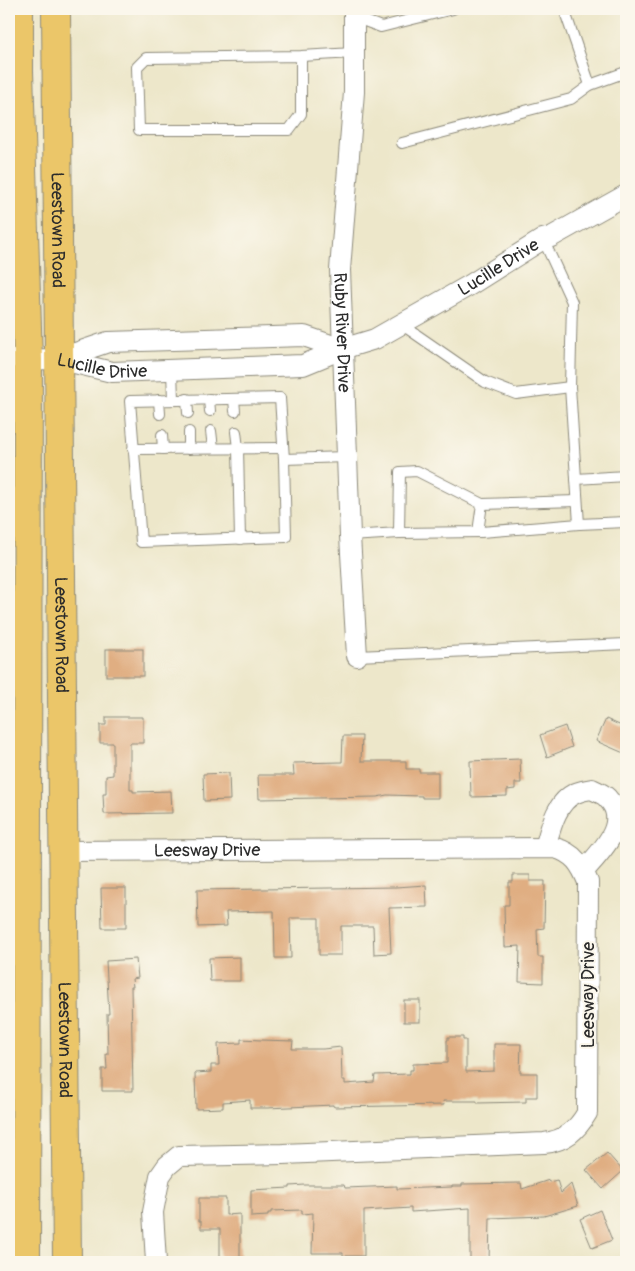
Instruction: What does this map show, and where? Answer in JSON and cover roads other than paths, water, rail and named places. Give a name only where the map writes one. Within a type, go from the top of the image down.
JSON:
[{"type":"main road","name":"Leestown Road","points":[[19,9],[19,360],[26,648],[26,1262]]},
{"type":"main road","name":"Leestown Road","points":[[56,9],[67,1262]]},
{"type":"main road","points":[[26,648],[38,665],[44,728],[46,826],[56,844],[64,851]]},
{"type":"street","name":"Ruby River Drive","points":[[357,656],[346,457],[340,270],[354,92],[354,53],[358,12]]},
{"type":"street","name":"Lucille Drive","points":[[58,359],[112,372],[303,365],[375,338],[470,285],[543,239],[551,237],[626,195]]},
{"type":"street","name":"Lucille Drive","points":[[58,359],[108,342],[304,336],[342,349]]},
{"type":"street","points":[[19,360],[58,359]]},
{"type":"street","points":[[545,848],[552,824],[561,805],[574,793],[592,789],[608,798],[616,812],[616,829],[584,871]]},
{"type":"street","name":"Leesway Drive","points":[[64,851],[545,848],[562,850],[570,854],[584,871],[588,882],[587,1113],[578,1127],[564,1138],[544,1144],[179,1156],[167,1166],[160,1176],[153,1212],[156,1262]]},
{"type":"lane","points":[[358,12],[381,27],[454,9]]},
{"type":"lane","points":[[564,9],[590,85]]},
{"type":"lane","points":[[301,56],[301,114],[289,130],[139,130],[137,66],[146,58],[301,56],[354,53]]},
{"type":"lane","points":[[402,143],[571,99],[590,85],[626,72]]},
{"type":"lane","points":[[543,239],[572,302],[570,387],[579,524]]},
{"type":"lane","points":[[401,324],[485,382],[516,394],[570,387]]},
{"type":"lane","points":[[172,370],[173,400]]},
{"type":"lane","points":[[280,398],[286,537],[141,542],[130,401],[173,400],[280,398]]},
{"type":"lane","points":[[209,399],[210,411]]},
{"type":"lane","points":[[234,399],[234,411]]},
{"type":"lane","points":[[159,400],[160,414]]},
{"type":"lane","points":[[187,400],[188,413]]},
{"type":"lane","points":[[189,432],[189,449]]},
{"type":"lane","points":[[212,432],[213,448]]},
{"type":"lane","points":[[236,432],[240,539]]},
{"type":"lane","points":[[162,435],[163,449]]},
{"type":"lane","points":[[133,449],[283,448]]},
{"type":"lane","points":[[284,459],[346,457]]},
{"type":"lane","points":[[399,533],[400,472],[417,471],[482,504],[577,501]]},
{"type":"lane","points":[[576,479],[626,476]]},
{"type":"lane","points":[[478,532],[482,504]]},
{"type":"lane","points":[[350,536],[478,532],[626,522]]},
{"type":"lane","points":[[357,656],[626,644]]}]
